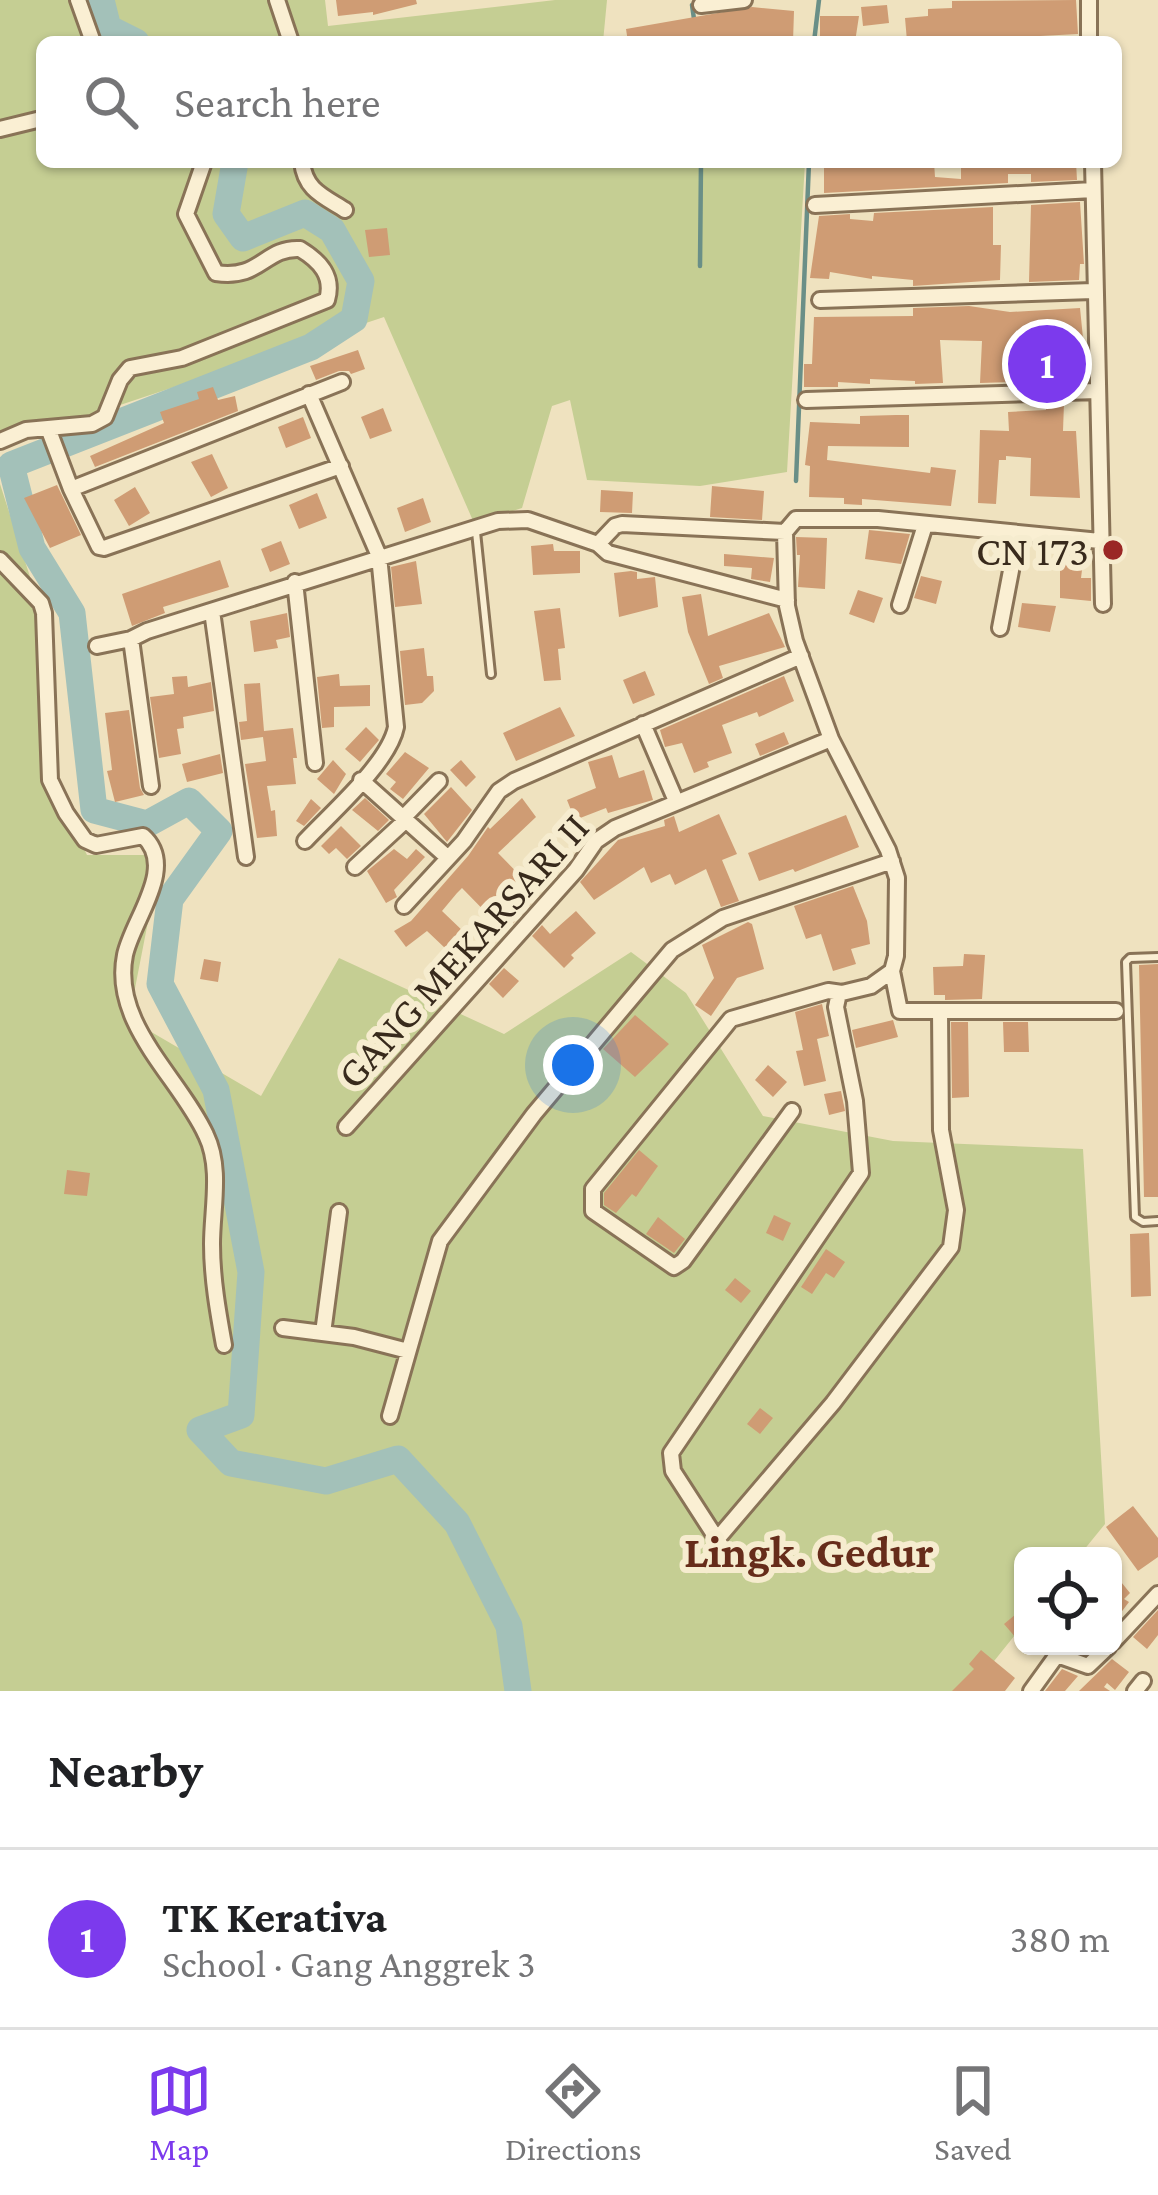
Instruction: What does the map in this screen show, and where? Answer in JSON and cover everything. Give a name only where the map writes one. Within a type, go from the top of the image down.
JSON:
[{"type":"street","points":[[78,0],[91,36]]},
{"type":"street","points":[[277,0],[289,36]]},
{"type":"street","points":[[701,4],[744,0]]},
{"type":"street","points":[[1089,0],[1089,36]]},
{"type":"street","points":[[0,129],[36,120]]},
{"type":"street","points":[[0,441],[10,434],[92,424],[105,417],[130,368],[182,358],[327,300],[331,287],[324,269],[300,249],[278,251],[245,274],[216,274],[186,214],[201,168]]},
{"type":"street","points":[[303,168],[311,189],[345,210]]},
{"type":"street","points":[[1093,168],[1103,604]]},
{"type":"street","points":[[815,205],[1093,190]]},
{"type":"street","points":[[820,300],[1094,291]]},
{"type":"street","points":[[70,489],[342,382]]},
{"type":"street","points":[[806,400],[1097,391]]},
{"type":"street","points":[[305,841],[362,780],[394,739],[396,727],[379,556],[309,394]]},
{"type":"street","points":[[50,432],[75,503],[104,548],[341,466]]},
{"type":"street","points":[[97,646],[131,639],[379,556],[520,518],[598,544],[608,553],[787,603]]},
{"type":"street","points":[[1100,541],[802,518],[785,532],[787,603],[801,656],[831,739],[897,878],[897,1010],[1116,1011]]},
{"type":"street","points":[[598,544],[622,524],[785,532]]},
{"type":"street","points":[[900,605],[925,525]]},
{"type":"street","points":[[1000,628],[1018,534]]},
{"type":"street","points":[[0,560],[41,603],[44,613],[50,780],[66,813],[85,840],[96,845],[142,836],[156,860],[154,882],[125,953],[123,975],[140,1032],[207,1136],[213,1156],[213,1270],[224,1345]]},
{"type":"street","points":[[296,582],[316,763]]},
{"type":"street","points":[[212,611],[246,857]]},
{"type":"street","points":[[131,639],[151,786]]},
{"type":"street","points":[[404,906],[464,841],[500,791],[531,772],[801,656]]},
{"type":"street","points":[[644,724],[676,801]]},
{"type":"street","name":"GANG MEKARSARI II","points":[[346,1127],[576,870],[596,841],[676,801],[831,739]]},
{"type":"street","points":[[362,780],[447,857]]},
{"type":"street","points":[[355,867],[439,782]]},
{"type":"street","points":[[390,1416],[440,1241],[452,1221],[671,950],[723,918],[892,861]]},
{"type":"street","points":[[792,1111],[674,1268],[591,1206],[593,1189],[731,1019],[828,991],[876,985],[894,963]]},
{"type":"street","points":[[839,993],[836,1005],[856,1113],[860,1173],[671,1453],[674,1471],[721,1544],[951,1247],[956,1210],[941,1130],[940,1011]]},
{"type":"street","points":[[323,1333],[339,1212]]},
{"type":"street","points":[[284,1328],[408,1351]]},
{"type":"street","points":[[1122,1632],[1158,1594]]},
{"type":"street","points":[[1031,1691],[1061,1655]]},
{"type":"street","points":[[1065,1655],[1088,1666],[1100,1655]]},
{"type":"lane","points":[[476,529],[491,674]]},
{"type":"lane","points":[[1158,957],[1126,962],[1135,1216],[1143,1222],[1158,1221]]},
{"type":"green space","points":[[0,0],[325,0],[328,26],[555,0],[607,0],[604,36],[36,36],[36,168],[805,168],[787,472],[700,486],[587,480],[570,400],[552,406],[522,508],[474,523],[384,317],[0,445]]},
{"type":"green space","points":[[0,484],[45,623],[55,789],[87,855],[161,855],[129,1019],[261,1096],[339,958],[504,1034],[631,952],[686,993],[763,1116],[893,1141],[1083,1149],[1105,1524],[1086,1547],[1014,1547],[1014,1636],[970,1691],[0,1691]]},
{"type":"building","points":[[336,0],[416,0],[417,4],[373,15],[338,16]]},
{"type":"building","points":[[1076,0],[1078,34],[907,36],[905,18],[928,16],[928,9],[952,8],[952,1]]},
{"type":"building","points":[[887,5],[889,23],[863,26],[861,7]]},
{"type":"building","points":[[752,7],[794,11],[793,36],[627,36],[626,29]]},
{"type":"building","points":[[820,16],[859,16],[856,36],[820,36]]},
{"type":"building","points":[[824,168],[934,168],[935,177],[961,179],[961,168],[1076,168],[1077,180],[1031,182],[1031,174],[1008,174],[1008,183],[824,193]]},
{"type":"building","points":[[1080,202],[1084,264],[1080,264],[1079,280],[1029,282],[1031,205]]},
{"type":"building","points":[[993,207],[993,245],[1001,245],[1000,280],[913,286],[913,280],[830,272],[829,279],[810,278],[819,216],[850,214],[850,219],[873,221],[874,213]]},
{"type":"building","points":[[387,228],[390,255],[369,257],[365,230]]},
{"type":"building","points":[[969,306],[1010,312],[1080,308],[1085,358],[1076,358],[1076,380],[1012,378],[1011,382],[980,383],[982,341],[940,340],[943,383],[870,379],[870,384],[804,387],[804,364],[812,364],[814,317],[913,316],[913,308]]},
{"type":"building","points":[[358,350],[365,369],[351,374],[339,371],[316,380],[310,366]]},
{"type":"building","points":[[213,387],[218,400],[235,396],[238,411],[95,467],[90,456],[164,423],[160,412],[199,399],[197,392]]},
{"type":"building","points":[[1064,403],[1063,431],[1076,431],[1080,498],[1030,496],[1031,458],[1006,456],[999,460],[996,504],[978,503],[980,430],[1009,431],[1008,412],[1046,410],[1046,404]]},
{"type":"building","points":[[383,408],[392,431],[370,439],[361,417]]},
{"type":"building","points":[[909,415],[909,447],[828,446],[827,460],[930,473],[931,467],[956,470],[951,506],[862,499],[862,505],[844,504],[844,498],[809,497],[810,466],[805,465],[810,422],[860,424],[860,416]]},
{"type":"building","points":[[303,417],[311,438],[286,448],[278,427]]},
{"type":"building","points":[[212,454],[228,488],[211,497],[191,462]]},
{"type":"building","points":[[57,485],[81,535],[50,548],[24,498]]},
{"type":"building","points":[[712,486],[764,491],[762,520],[710,517]]},
{"type":"building","points":[[135,487],[150,513],[129,526],[114,500]]},
{"type":"building","points":[[601,490],[633,492],[632,513],[600,512]]},
{"type":"building","points":[[317,493],[327,518],[299,529],[289,505]]},
{"type":"building","points":[[423,498],[431,522],[405,532],[397,508]]},
{"type":"building","points":[[869,530],[910,534],[901,564],[865,559]]},
{"type":"building","points":[[796,537],[827,538],[825,589],[798,587]]},
{"type":"building","points":[[281,541],[290,564],[270,572],[261,549]]},
{"type":"building","points":[[553,544],[554,551],[580,551],[580,573],[533,575],[531,546]]},
{"type":"building","points":[[1060,551],[1084,554],[1081,578],[1091,578],[1091,601],[1060,598]]},
{"type":"building","points":[[724,554],[774,558],[770,582],[751,579],[752,568],[724,566]]},
{"type":"building","points":[[220,560],[229,587],[163,607],[165,613],[132,626],[122,594]]},
{"type":"building","points":[[416,561],[422,604],[395,607],[391,567]]},
{"type":"building","points":[[637,572],[637,579],[655,577],[658,607],[619,617],[614,573]]},
{"type":"building","points":[[921,576],[942,581],[936,604],[914,598]]},
{"type":"building","points":[[858,590],[883,598],[874,623],[849,614]]},
{"type":"building","points":[[701,594],[708,636],[769,613],[785,647],[719,666],[723,678],[709,684],[688,632],[682,597]]},
{"type":"building","points":[[1022,603],[1056,606],[1050,632],[1018,627]]},
{"type":"building","points":[[560,608],[565,648],[558,649],[561,680],[544,681],[534,611]]},
{"type":"building","points":[[287,613],[290,637],[276,640],[278,648],[254,652],[250,621]]},
{"type":"building","points":[[424,648],[434,691],[422,703],[405,705],[400,651]]},
{"type":"building","points":[[645,671],[655,695],[633,704],[623,680]]},
{"type":"building","points":[[339,674],[340,686],[370,685],[370,706],[334,707],[334,727],[322,728],[317,677]]},
{"type":"building","points":[[187,676],[188,687],[211,682],[214,711],[183,717],[184,728],[177,729],[181,754],[159,758],[150,697],[174,694],[172,677]]},
{"type":"building","points":[[784,676],[794,701],[759,717],[757,712],[722,725],[732,753],[707,762],[709,767],[694,773],[682,743],[665,747],[660,730]]},
{"type":"building","points":[[260,683],[264,731],[293,728],[297,758],[293,758],[296,784],[267,786],[277,836],[257,838],[245,764],[266,761],[263,737],[241,740],[239,722],[247,721],[244,684]]},
{"type":"building","points":[[560,707],[575,736],[516,761],[503,733]]},
{"type":"building","points":[[129,710],[144,795],[115,802],[107,771],[112,770],[105,713]]},
{"type":"building","points":[[366,727],[379,740],[360,762],[345,749]]},
{"type":"building","points":[[784,732],[789,744],[760,756],[755,744]]},
{"type":"building","points":[[405,752],[429,768],[403,799],[390,789],[396,782],[386,774]]},
{"type":"building","points":[[220,754],[223,773],[187,782],[182,764]]},
{"type":"building","points":[[612,755],[619,778],[644,770],[653,800],[608,813],[606,808],[575,820],[567,800],[596,788],[588,762]]},
{"type":"building","points":[[333,760],[346,774],[334,794],[317,779]]},
{"type":"building","points":[[461,760],[476,777],[466,787],[450,770]]},
{"type":"building","points":[[451,787],[472,810],[447,842],[424,814]]},
{"type":"building","points":[[365,798],[389,820],[378,831],[352,810]]},
{"type":"building","points":[[522,798],[536,817],[498,853],[539,895],[505,932],[462,888],[442,911],[466,934],[459,941],[476,954],[465,967],[427,931],[406,947],[394,931],[411,921],[488,827]]},
{"type":"building","points":[[311,799],[321,808],[304,826],[296,821]]},
{"type":"building","points":[[719,814],[737,854],[722,860],[739,901],[721,907],[706,869],[675,885],[670,874],[651,883],[644,867],[594,900],[580,882],[618,840],[665,826],[664,820],[674,816],[679,832]]},
{"type":"building","points":[[846,815],[859,847],[759,881],[748,853]]},
{"type":"building","points":[[341,826],[361,846],[347,859],[336,848],[329,854],[321,846]]},
{"type":"building","points":[[394,849],[407,859],[416,849],[425,857],[394,890],[397,897],[386,903],[367,871]]},
{"type":"building","points":[[853,886],[870,944],[851,949],[856,964],[833,971],[821,934],[806,939],[794,906]]},
{"type":"building","points":[[576,911],[596,933],[571,955],[574,958],[564,968],[532,936],[542,925],[550,934]]},
{"type":"building","points":[[748,922],[764,969],[737,978],[711,1016],[695,1005],[714,978],[702,945]]},
{"type":"building","points":[[964,954],[985,955],[982,999],[945,1000],[945,995],[934,995],[933,967],[963,966]]},
{"type":"building","points":[[204,959],[221,962],[218,982],[200,979]]},
{"type":"building","points":[[1158,964],[1158,1197],[1144,1197],[1139,965]]},
{"type":"building","points":[[504,968],[519,981],[503,998],[489,984]]},
{"type":"building","points":[[822,1004],[829,1036],[817,1039],[826,1081],[804,1086],[796,1051],[803,1050],[795,1012]]},
{"type":"building","points":[[635,1015],[669,1044],[635,1077],[603,1049]]},
{"type":"building","points":[[893,1020],[898,1037],[856,1048],[852,1030]]},
{"type":"building","points":[[951,1022],[968,1022],[969,1097],[952,1098]]},
{"type":"building","points":[[1003,1022],[1028,1022],[1029,1052],[1004,1052]]},
{"type":"building","points":[[768,1065],[787,1082],[773,1097],[755,1080]]},
{"type":"building","points":[[841,1091],[845,1111],[829,1115],[824,1094]]},
{"type":"building","points":[[639,1150],[658,1166],[636,1197],[632,1194],[616,1213],[604,1205],[604,1193]]},
{"type":"building","points":[[67,1170],[90,1173],[87,1196],[64,1194]]},
{"type":"building","points":[[774,1215],[791,1223],[783,1241],[766,1233]]},
{"type":"building","points":[[658,1217],[685,1239],[674,1253],[646,1234]]},
{"type":"building","points":[[1149,1233],[1151,1296],[1131,1297],[1130,1234]]},
{"type":"building","points":[[826,1249],[845,1262],[834,1278],[826,1273],[812,1294],[801,1287]]},
{"type":"building","points":[[735,1278],[751,1291],[741,1303],[725,1290]]},
{"type":"building","points":[[760,1408],[773,1418],[760,1434],[747,1424]]},
{"type":"building","points":[[1133,1506],[1158,1538],[1158,1557],[1138,1571],[1106,1527]]},
{"type":"building","points":[[1122,1583],[1130,1593],[1124,1599],[1129,1602],[1122,1611]]},
{"type":"building","points":[[1158,1610],[1158,1635],[1147,1649],[1133,1637]]},
{"type":"building","points":[[1014,1616],[1014,1636],[1004,1624]]},
{"type":"building","points":[[981,1650],[1015,1678],[1005,1691],[952,1691],[974,1669],[969,1664]]},
{"type":"building","points":[[1112,1659],[1129,1672],[1115,1690],[1107,1683],[1104,1687],[1110,1691],[1079,1691]]},
{"type":"building","points":[[1062,1669],[1078,1676],[1065,1691],[1045,1691]]},
{"type":"waterway","points":[[101,0],[108,28],[124,36]]},
{"type":"waterway","points":[[815,36],[819,0]]},
{"type":"waterway","points":[[692,5],[694,19]]},
{"type":"waterway","points":[[234,168],[226,214],[243,238],[305,213],[332,230],[361,281],[354,319],[311,347],[11,465],[32,548],[72,613],[94,810],[147,824],[189,801],[219,831],[170,899],[160,984],[216,1090],[251,1272],[241,1415],[200,1430],[231,1463],[326,1481],[398,1459],[457,1523],[509,1626],[518,1691]]},
{"type":"waterway","points":[[700,266],[701,168]]},
{"type":"waterway","points":[[796,481],[809,168]]},
{"type":"place","name":"TK Kerativa","points":[[1047,364]]},
{"type":"place","name":"CN 173","points":[[1113,550]]},
{"type":"district","name":"Lingk. Gedur","points":[[809,1551]]}]
